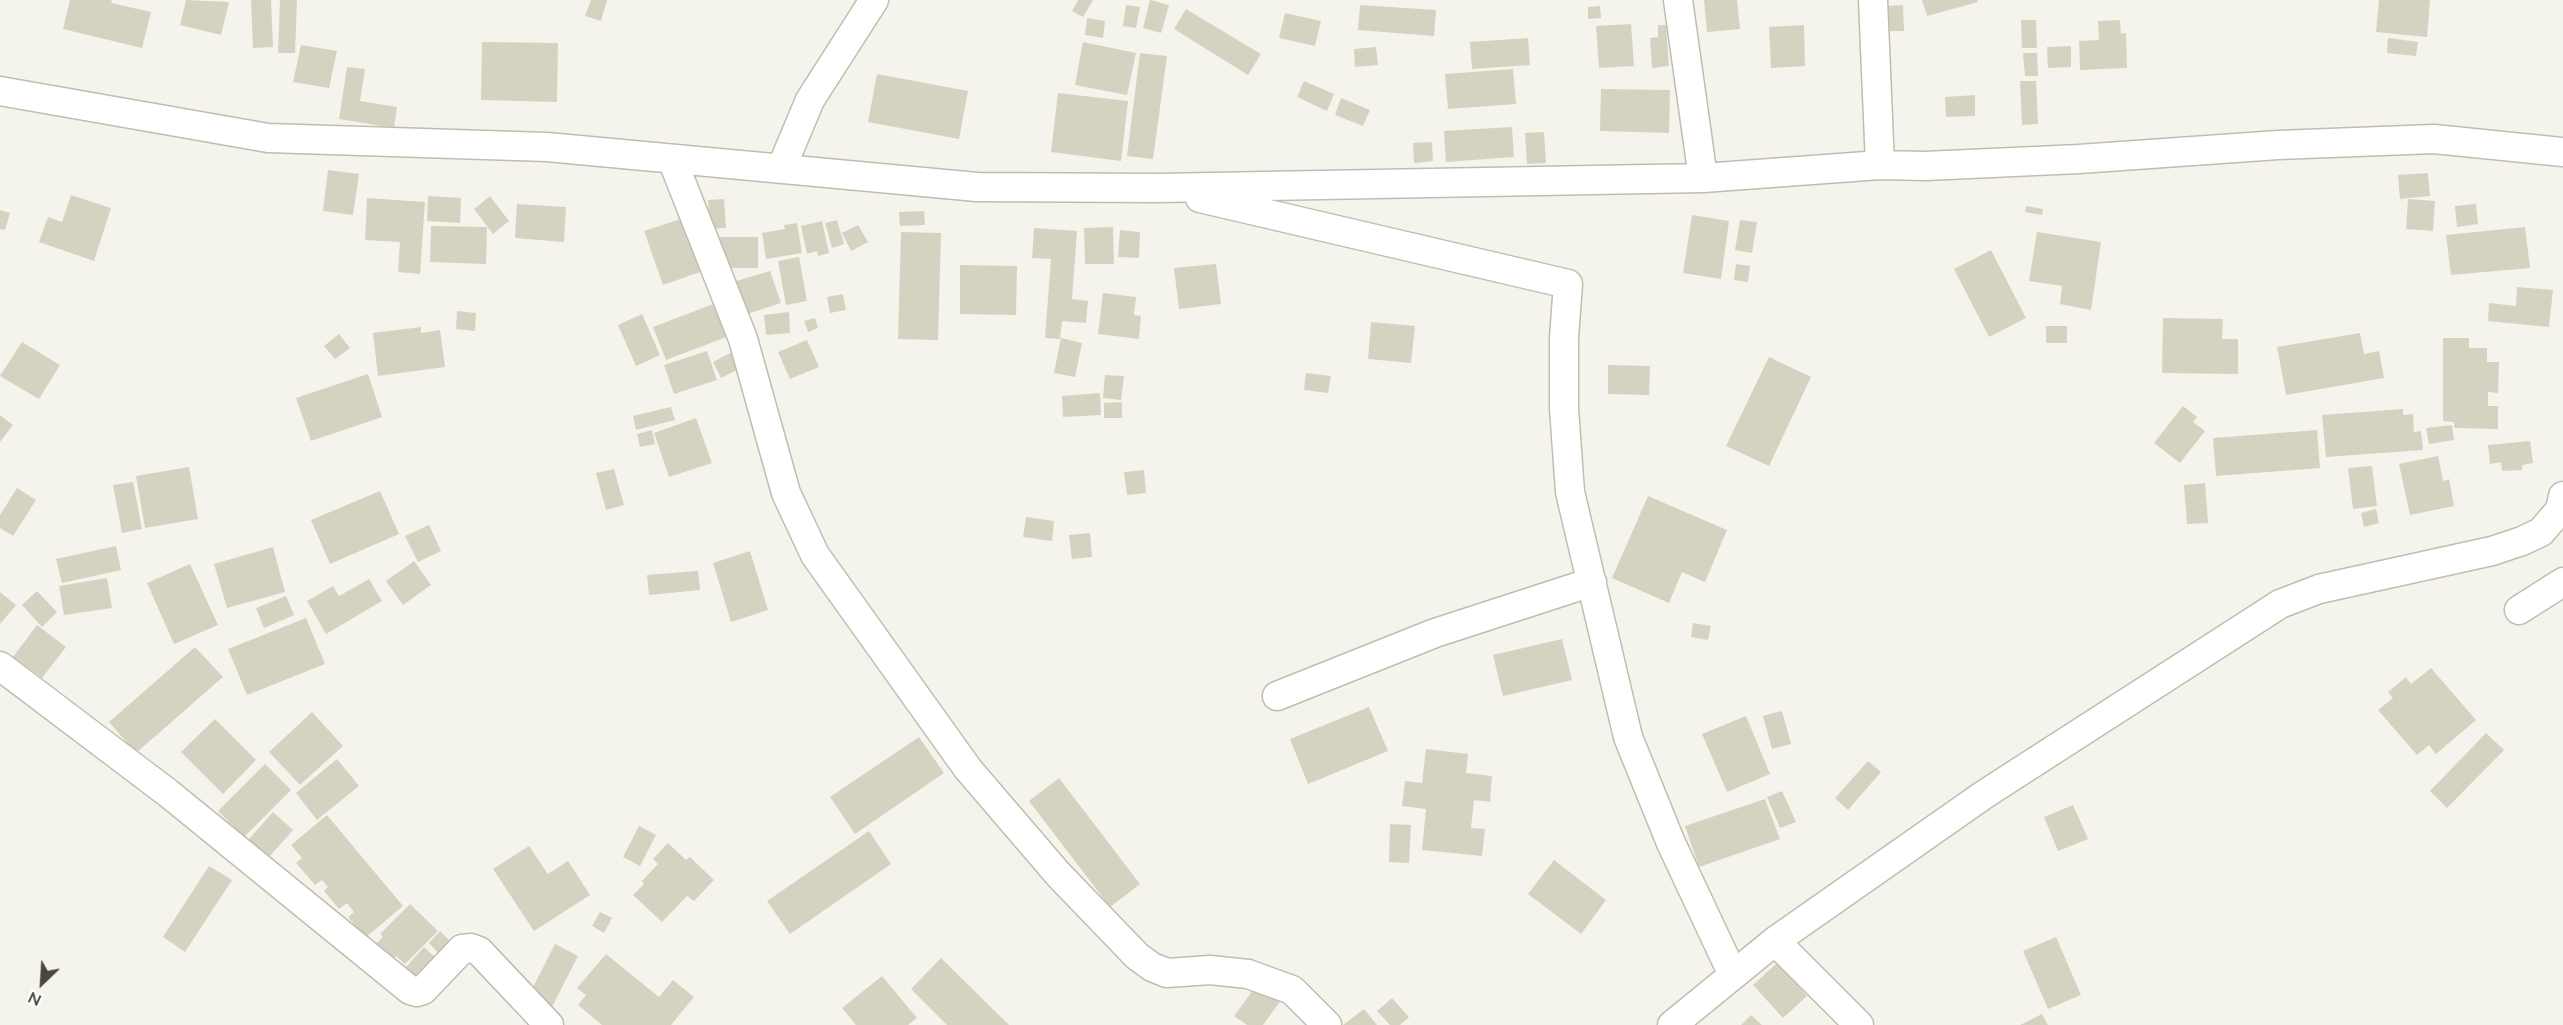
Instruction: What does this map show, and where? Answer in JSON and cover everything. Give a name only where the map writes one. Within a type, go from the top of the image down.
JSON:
[{"type":"street","points":[[781,169],[810,99],[874,0]]},
{"type":"street","points":[[1678,0],[1703,178]]},
{"type":"street","points":[[1873,0],[1880,165]]},
{"type":"street","points":[[0,91],[268,138],[547,147],[976,187],[1157,188],[1703,178],[1880,165],[1925,166],[2067,160],[2278,145],[2434,139],[2563,152]]},
{"type":"street","points":[[672,159],[744,339],[786,493],[814,555],[968,770],[1058,874],[1137,956],[1152,968],[1167,973],[1210,970],[1248,974],[1292,990],[1327,1025]]},
{"type":"street","points":[[1157,188],[1568,284],[1564,338],[1564,408],[1570,492],[1628,737],[1671,843],[1733,975]]},
{"type":"street","points":[[1672,1025],[1775,941],[1985,794],[2280,604],[2319,589],[2492,551],[2522,542],[2541,532],[2560,510],[2563,496]]},
{"type":"street","points":[[1277,696],[1435,633],[1592,582]]},
{"type":"street","points":[[2519,610],[2563,582]]},
{"type":"street","points":[[0,666],[168,793],[410,990],[417,993],[423,990],[462,949],[471,948],[479,951],[549,1025]]},
{"type":"street","points":[[1775,941],[1859,1025]]},
{"type":"building","points":[[70,0],[112,0],[111,3],[151,12],[142,48],[63,29]]},
{"type":"building","points":[[186,0],[229,2],[221,35],[180,25]]},
{"type":"building","points":[[251,0],[271,0],[273,47],[253,48]]},
{"type":"building","points":[[280,0],[297,0],[295,53],[278,53]]},
{"type":"building","points":[[591,0],[607,0],[601,21],[585,16]]},
{"type":"building","points":[[1078,0],[1093,0],[1083,17],[1072,11]]},
{"type":"building","points":[[1150,0],[1169,5],[1161,33],[1143,28]]},
{"type":"building","points":[[1704,0],[1737,0],[1740,29],[1707,32]]},
{"type":"building","points":[[1922,0],[1977,0],[1978,2],[1927,16]]},
{"type":"building","points":[[2379,0],[2430,0],[2427,37],[2376,32]]},
{"type":"building","points":[[1126,5],[1140,7],[1136,28],[1123,26]]},
{"type":"building","points":[[1360,5],[1436,10],[1434,36],[1358,30]]},
{"type":"building","points":[[1903,5],[1904,31],[1885,31],[1884,6]]},
{"type":"building","points":[[1600,6],[1601,18],[1588,19],[1588,7]]},
{"type":"building","points":[[1186,9],[1261,54],[1248,75],[1174,29]]},
{"type":"building","points":[[1285,13],[1321,21],[1315,46],[1279,38]]},
{"type":"building","points":[[1087,18],[1105,21],[1103,38],[1085,35]]},
{"type":"building","points":[[2021,20],[2036,20],[2037,48],[2022,48]]},
{"type":"building","points":[[2120,20],[2121,34],[2126,33],[2127,68],[2080,70],[2079,41],[2099,40],[2098,21]]},
{"type":"building","points":[[1631,24],[1634,66],[1599,68],[1596,26]]},
{"type":"building","points":[[1658,25],[1666,25],[1669,66],[1652,68],[1650,38],[1658,37]]},
{"type":"building","points":[[1804,25],[1805,66],[1771,68],[1769,27]]},
{"type":"building","points":[[1528,38],[1530,65],[1472,69],[1470,42]]},
{"type":"building","points":[[2388,38],[2418,42],[2416,56],[2387,53]]},
{"type":"building","points":[[482,42],[558,43],[557,102],[481,100]]},
{"type":"building","points":[[1083,42],[1136,53],[1127,95],[1075,85]]},
{"type":"building","points":[[301,45],[337,51],[329,88],[293,82]]},
{"type":"building","points":[[2071,46],[2071,67],[2048,68],[2047,47]]},
{"type":"building","points":[[1376,47],[1378,65],[1355,67],[1354,49]]},
{"type":"building","points":[[1140,53],[1167,56],[1153,159],[1127,156]]},
{"type":"building","points":[[2023,53],[2037,53],[2038,76],[2025,76]]},
{"type":"building","points":[[347,67],[365,69],[360,101],[397,107],[394,128],[339,119]]},
{"type":"building","points":[[1513,69],[1516,104],[1448,109],[1445,74]]},
{"type":"building","points":[[877,74],[968,91],[959,139],[868,122]]},
{"type":"building","points":[[1304,81],[1334,94],[1327,111],[1297,97]]},
{"type":"building","points":[[2020,81],[2036,81],[2038,124],[2022,125]]},
{"type":"building","points":[[1601,89],[1670,90],[1669,133],[1600,131]]},
{"type":"building","points":[[1058,93],[1128,101],[1121,161],[1051,152]]},
{"type":"building","points":[[1975,95],[1975,116],[1946,117],[1945,97]]},
{"type":"building","points":[[1341,98],[1370,110],[1363,126],[1335,115]]},
{"type":"building","points":[[1512,127],[1514,157],[1446,162],[1444,131]]},
{"type":"building","points":[[1544,132],[1546,163],[1527,164],[1525,133]]},
{"type":"building","points":[[1432,142],[1433,161],[1414,163],[1413,143]]},
{"type":"building","points":[[328,170],[359,174],[353,215],[323,211]]},
{"type":"building","points":[[2428,173],[2430,196],[2400,199],[2398,175]]},
{"type":"building","points":[[71,195],[111,208],[94,261],[39,242],[48,217],[62,222]]},
{"type":"building","points":[[428,196],[461,198],[460,223],[427,221]]},
{"type":"building","points":[[490,196],[509,221],[493,234],[474,209]]},
{"type":"building","points":[[367,198],[425,202],[420,274],[398,272],[400,242],[365,240]]},
{"type":"building","points":[[724,199],[726,228],[710,229],[708,200]]},
{"type":"building","points":[[2408,199],[2435,201],[2433,231],[2406,229]]},
{"type":"building","points":[[517,204],[566,207],[564,242],[515,238]]},
{"type":"building","points":[[2476,204],[2478,224],[2457,227],[2455,206]]},
{"type":"building","points":[[2026,206],[2043,209],[2042,215],[2025,212]]},
{"type":"building","points":[[0,210],[10,213],[5,230],[0,229]]},
{"type":"building","points":[[924,211],[925,225],[900,226],[899,212]]},
{"type":"building","points":[[1692,215],[1729,221],[1721,279],[1683,273]]},
{"type":"building","points":[[680,219],[700,272],[663,285],[644,231]]},
{"type":"building","points":[[837,220],[844,244],[832,248],[825,223]]},
{"type":"building","points":[[1740,220],[1757,222],[1752,253],[1735,250]]},
{"type":"building","points":[[822,221],[829,253],[818,256],[817,251],[807,254],[801,226]]},
{"type":"building","points":[[797,223],[802,253],[766,259],[762,233],[785,229],[784,225]]},
{"type":"building","points":[[858,225],[868,242],[851,251],[842,233]]},
{"type":"building","points":[[431,226],[487,227],[486,264],[430,262]]},
{"type":"building","points":[[1113,227],[1114,264],[1085,264],[1084,228]]},
{"type":"building","points":[[2525,227],[2530,268],[2451,275],[2446,235]]},
{"type":"building","points":[[1034,228],[1077,231],[1072,299],[1088,301],[1086,323],[1062,321],[1060,339],[1045,338],[1051,259],[1032,258]]},
{"type":"building","points":[[1120,230],[1140,232],[1139,258],[1118,257]]},
{"type":"building","points":[[901,232],[941,233],[938,340],[898,339]]},
{"type":"building","points":[[2037,232],[2101,242],[2091,310],[2060,304],[2062,286],[2029,281]]},
{"type":"building","points":[[720,237],[758,237],[758,268],[720,268]]},
{"type":"building","points":[[1991,250],[2026,318],[1989,337],[1954,269]]},
{"type":"building","points":[[799,257],[807,301],[786,305],[778,261]]},
{"type":"building","points":[[1216,264],[1221,304],[1179,309],[1174,268]]},
{"type":"building","points":[[1736,264],[1750,266],[1748,282],[1734,280]]},
{"type":"building","points":[[960,265],[1017,266],[1016,315],[960,314]]},
{"type":"building","points":[[770,271],[781,303],[744,315],[733,282]]},
{"type":"building","points":[[2517,287],[2553,290],[2549,327],[2488,321],[2489,303],[2516,306]]},
{"type":"building","points":[[1103,293],[1136,297],[1134,315],[1141,316],[1139,339],[1098,334]]},
{"type":"building","points":[[843,294],[846,310],[830,313],[827,297]]},
{"type":"building","points":[[716,303],[729,336],[666,360],[653,327]]},
{"type":"building","points":[[457,311],[476,313],[475,331],[456,329]]},
{"type":"building","points":[[789,312],[790,333],[766,335],[764,315]]},
{"type":"building","points":[[642,314],[660,355],[636,366],[618,325]]},
{"type":"building","points":[[815,318],[818,328],[808,332],[804,321]]},
{"type":"building","points":[[2163,318],[2223,319],[2222,339],[2238,339],[2238,374],[2162,373]]},
{"type":"building","points":[[1371,322],[1415,326],[1411,363],[1368,359]]},
{"type":"building","points":[[2046,326],[2067,326],[2067,343],[2046,343]]},
{"type":"building","points":[[421,327],[421,333],[440,330],[445,367],[378,376],[373,333]]},
{"type":"building","points":[[2360,333],[2364,354],[2379,351],[2384,378],[2286,395],[2277,347]]},
{"type":"building","points":[[339,334],[350,348],[335,359],[324,346]]},
{"type":"building","points":[[1061,338],[1082,343],[1075,377],[1054,373]]},
{"type":"building","points":[[2443,338],[2469,338],[2469,348],[2487,348],[2487,362],[2499,362],[2498,393],[2488,392],[2488,406],[2498,406],[2498,429],[2454,428],[2454,422],[2443,421]]},
{"type":"building","points":[[807,340],[819,367],[790,379],[778,352]]},
{"type":"building","points":[[22,342],[60,365],[39,399],[0,376]]},
{"type":"building","points":[[707,351],[717,380],[674,394],[664,365]]},
{"type":"building","points":[[734,351],[743,367],[721,378],[713,362]]},
{"type":"building","points":[[1769,357],[1811,377],[1769,466],[1726,446]]},
{"type":"building","points":[[1608,365],[1650,366],[1649,395],[1608,394]]},
{"type":"building","points":[[1306,373],[1331,376],[1328,393],[1304,390]]},
{"type":"building","points":[[368,374],[382,417],[311,441],[296,398]]},
{"type":"building","points":[[1105,375],[1124,376],[1121,400],[1103,398]]},
{"type":"building","points":[[1100,393],[1101,415],[1063,417],[1062,396]]},
{"type":"building","points":[[1122,402],[1122,418],[1104,418],[1104,403]]},
{"type":"building","points":[[2183,406],[2197,417],[2193,422],[2205,431],[2180,463],[2154,443]]},
{"type":"building","points":[[671,407],[675,420],[636,430],[633,416]]},
{"type":"building","points":[[2403,409],[2403,415],[2413,414],[2414,432],[2421,431],[2423,450],[2326,457],[2322,415]]},
{"type":"building","points":[[0,415],[13,425],[0,442]]},
{"type":"building","points":[[696,418],[712,463],[669,477],[654,433]]},
{"type":"building","points":[[2452,425],[2454,440],[2429,444],[2426,428]]},
{"type":"building","points":[[652,430],[655,444],[640,447],[637,434]]},
{"type":"building","points":[[2317,430],[2320,468],[2216,476],[2213,438]]},
{"type":"building","points":[[2530,441],[2533,463],[2522,465],[2522,470],[2502,471],[2501,462],[2490,464],[2488,445]]},
{"type":"building","points":[[2438,456],[2443,481],[2449,479],[2454,506],[2410,515],[2399,464]]},
{"type":"building","points":[[2372,466],[2377,506],[2353,509],[2348,468]]},
{"type":"building","points":[[189,467],[198,519],[145,528],[136,476]]},
{"type":"building","points":[[614,469],[624,505],[606,510],[596,473]]},
{"type":"building","points":[[1144,470],[1146,493],[1127,495],[1124,472]]},
{"type":"building","points":[[133,482],[142,529],[122,533],[113,485]]},
{"type":"building","points":[[2205,483],[2208,523],[2187,524],[2184,485]]},
{"type":"building","points":[[17,488],[36,500],[13,536],[0,528],[0,515]]},
{"type":"building","points":[[380,491],[399,534],[330,564],[311,520]]},
{"type":"building","points":[[1648,496],[1727,530],[1705,582],[1682,572],[1669,603],[1612,578]]},
{"type":"building","points":[[2376,509],[2379,523],[2364,527],[2361,513]]},
{"type":"building","points":[[1026,517],[1054,521],[1052,541],[1023,537]]},
{"type":"building","points":[[429,525],[441,551],[418,562],[405,536]]},
{"type":"building","points":[[1090,533],[1092,557],[1072,559],[1069,535]]},
{"type":"building","points":[[116,546],[121,570],[62,583],[56,559]]},
{"type":"building","points":[[273,547],[285,592],[227,608],[214,564]]},
{"type":"building","points":[[750,551],[768,610],[731,622],[713,563]]},
{"type":"building","points":[[414,561],[431,585],[403,605],[386,581]]},
{"type":"building","points":[[190,564],[218,625],[174,644],[147,583]]},
{"type":"building","points":[[698,571],[700,590],[649,595],[647,575]]},
{"type":"building","points":[[107,578],[112,608],[64,615],[59,586]]},
{"type":"building","points":[[369,579],[382,601],[326,634],[307,601],[333,586],[339,596]]},
{"type":"building","points":[[37,591],[57,612],[42,627],[22,605]]},
{"type":"building","points":[[0,592],[16,605],[0,624]]},
{"type":"building","points":[[286,596],[294,615],[264,628],[256,608]]},
{"type":"building","points":[[306,618],[325,664],[247,695],[228,649]]},
{"type":"building","points":[[1693,623],[1711,626],[1708,640],[1691,637]]},
{"type":"building","points":[[37,625],[66,647],[42,678],[13,657]]},
{"type":"building","points":[[1562,639],[1572,680],[1503,696],[1493,655]]},
{"type":"building","points":[[195,647],[223,677],[136,753],[109,722]]},
{"type":"building","points":[[2431,668],[2476,720],[2436,754],[2429,745],[2417,755],[2378,710],[2393,698],[2388,692],[2406,677],[2411,684]]},
{"type":"building","points":[[1369,707],[1388,751],[1308,784],[1290,739]]},
{"type":"building","points":[[1782,711],[1791,744],[1772,749],[1763,716]]},
{"type":"building","points":[[312,712],[343,746],[300,785],[269,752]]},
{"type":"building","points":[[1746,716],[1770,774],[1727,792],[1702,734]]},
{"type":"building","points":[[215,719],[256,760],[223,794],[181,752]]},
{"type":"building","points":[[2486,733],[2504,750],[2447,808],[2430,791]]},
{"type":"building","points":[[919,737],[944,773],[855,834],[830,797]]},
{"type":"building","points":[[1426,749],[1468,754],[1466,773],[1492,776],[1490,802],[1474,800],[1471,828],[1485,829],[1482,856],[1422,850],[1426,809],[1402,806],[1405,781],[1422,783]]},
{"type":"building","points":[[337,759],[359,786],[317,820],[296,793]]},
{"type":"building","points":[[1868,761],[1881,772],[1848,810],[1835,798]]},
{"type":"building","points":[[265,764],[291,790],[244,837],[218,811]]},
{"type":"building","points":[[1059,778],[1140,884],[1110,907],[1029,801]]},
{"type":"building","points":[[1782,791],[1796,822],[1780,828],[1767,797]]},
{"type":"building","points":[[1765,799],[1780,839],[1699,867],[1685,826]]},
{"type":"building","points":[[2073,805],[2088,839],[2058,851],[2044,817]]},
{"type":"building","points":[[273,812],[293,830],[262,865],[242,847]]},
{"type":"building","points":[[327,815],[403,906],[365,938],[348,917],[354,912],[347,903],[339,909],[324,891],[328,887],[322,880],[315,885],[296,863],[302,858],[291,845]]},
{"type":"building","points":[[1390,824],[1411,825],[1409,863],[1389,862]]},
{"type":"building","points":[[639,826],[656,835],[640,866],[623,857]]},
{"type":"building","points":[[869,831],[891,864],[790,934],[767,901]]},
{"type":"building","points":[[668,843],[686,860],[690,857],[714,880],[694,901],[687,896],[662,922],[633,895],[658,864],[653,859]]},
{"type":"building","points":[[529,846],[548,874],[568,861],[590,895],[534,931],[493,869]]},
{"type":"building","points":[[1554,860],[1606,900],[1581,934],[1528,894]]},
{"type":"building","points":[[209,866],[232,880],[185,952],[163,937]]},
{"type":"building","points":[[410,904],[438,931],[405,964],[396,956],[393,960],[376,944],[383,937],[380,934]]},
{"type":"building","points":[[600,912],[612,918],[604,933],[592,926]]},
{"type":"building","points":[[440,931],[453,944],[440,955],[429,943]]},
{"type":"building","points":[[2056,937],[2081,995],[2048,1009],[2023,951]]},
{"type":"building","points":[[555,944],[578,956],[552,1007],[529,995]]},
{"type":"building","points":[[424,947],[437,959],[412,987],[399,975]]},
{"type":"building","points":[[606,954],[659,997],[673,980],[694,997],[671,1025],[602,1025],[578,1005],[586,995],[577,988]]},
{"type":"building","points":[[941,958],[1009,1025],[947,1025],[911,989]]},
{"type":"building","points":[[1777,963],[1807,996],[1783,1018],[1753,985]]},
{"type":"building","points":[[882,976],[917,1018],[908,1025],[856,1025],[842,1008]]},
{"type":"building","points":[[1259,982],[1282,999],[1263,1025],[1247,1025],[1234,1016]]},
{"type":"building","points":[[1392,998],[1409,1017],[1400,1025],[1390,1025],[1377,1011]]},
{"type":"building","points":[[1364,1009],[1377,1025],[1343,1025]]},
{"type":"building","points":[[2042,1014],[2048,1025],[2020,1025]]},
{"type":"building","points":[[1751,1015],[1762,1025],[1741,1025]]}]
